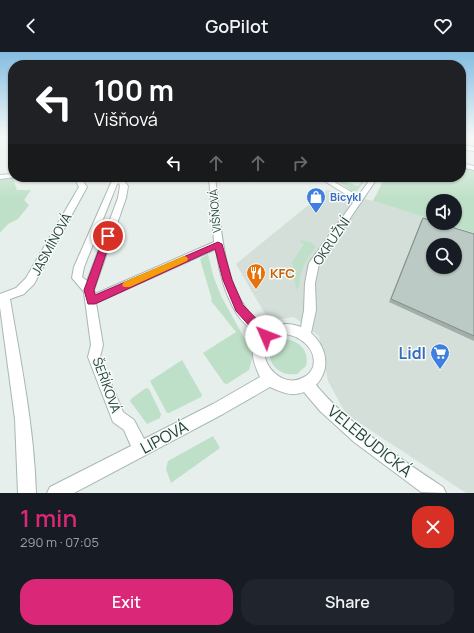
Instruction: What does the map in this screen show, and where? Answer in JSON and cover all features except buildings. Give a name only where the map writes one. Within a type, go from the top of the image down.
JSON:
[{"type":"street","name":"JASMÍNOVÁ","points":[[2,297],[20,290],[30,281],[83,187],[80,182]]},
{"type":"street","points":[[90,296],[77,278],[79,267],[115,182]]},
{"type":"street","name":"ŠEŘÍKOVÁ","points":[[121,182],[124,186],[122,198],[90,296],[96,345],[94,357],[118,417],[129,425],[141,449]]},
{"type":"street","name":"VIŠŇOVÁ","points":[[212,182],[218,244],[228,280],[240,308],[266,336]]},
{"type":"street","points":[[329,182],[347,194],[359,199]]},
{"type":"street","name":"OKRUŽNÍ","points":[[305,336],[310,310],[310,283],[314,263],[371,182]]},
{"type":"street","name":"VIŠŇOVÁ","points":[[90,296],[218,244]]},
{"type":"street","points":[[2,297],[18,382],[27,457],[27,493]]},
{"type":"street","points":[[289,329],[305,336],[312,342],[320,358],[320,368],[316,376],[307,385],[300,387],[290,388],[279,385],[270,379],[263,371],[259,361],[258,352],[261,343],[266,336],[277,331],[289,329]]},
{"type":"street","name":"LIPOVÁ","points":[[56,493],[270,379]]},
{"type":"street","name":"VELEBUDICKÁ","points":[[307,385],[327,408],[357,434],[437,493]]},
{"type":"shaded area","points":[[327,190],[373,201],[426,218],[426,230],[462,229],[474,233],[474,493],[466,493],[346,414],[328,381],[319,336],[294,317],[269,321],[236,264]]},
{"type":"green space","points":[[466,169],[474,171],[474,233],[462,229],[462,194],[426,194],[426,218],[373,201],[382,182],[466,182]]},
{"type":"green space","points":[[0,178],[8,178],[8,182],[14,182],[17,190],[31,190],[24,200],[29,205],[18,219],[8,224],[0,233]]},
{"type":"green space","points":[[338,182],[346,182],[358,186],[361,182],[364,182],[357,191],[352,191]]},
{"type":"green space","points":[[301,240],[311,242],[316,247],[304,266],[300,276],[299,288],[296,289],[292,262],[304,244],[300,242]]},
{"type":"green space","points":[[208,254],[213,275],[221,296],[253,354],[249,370],[227,384],[224,383],[203,353],[236,332],[211,301],[212,300],[200,259]]},
{"type":"green space","points":[[284,339],[299,344],[305,351],[307,361],[306,366],[297,374],[288,374],[281,371],[275,367],[271,361],[271,348],[276,343]]},
{"type":"green space","points":[[182,360],[202,395],[201,397],[167,413],[150,381]]},
{"type":"green space","points":[[146,388],[149,389],[161,414],[160,418],[147,424],[130,401]]},
{"type":"green space","points":[[213,436],[220,448],[171,483],[166,469],[168,461]]},
{"type":"slow traffic","points":[[127,285],[184,259]]},
{"type":"place","name":"Bicykl","points":[[316,214]]},
{"type":"place","name":"KFC","points":[[256,290]]},
{"type":"place","name":"Lidl","points":[[440,370]]},
{"type":"route","points":[[108,236],[89,290],[91,301],[218,244],[228,280],[240,308],[266,336]]}]
